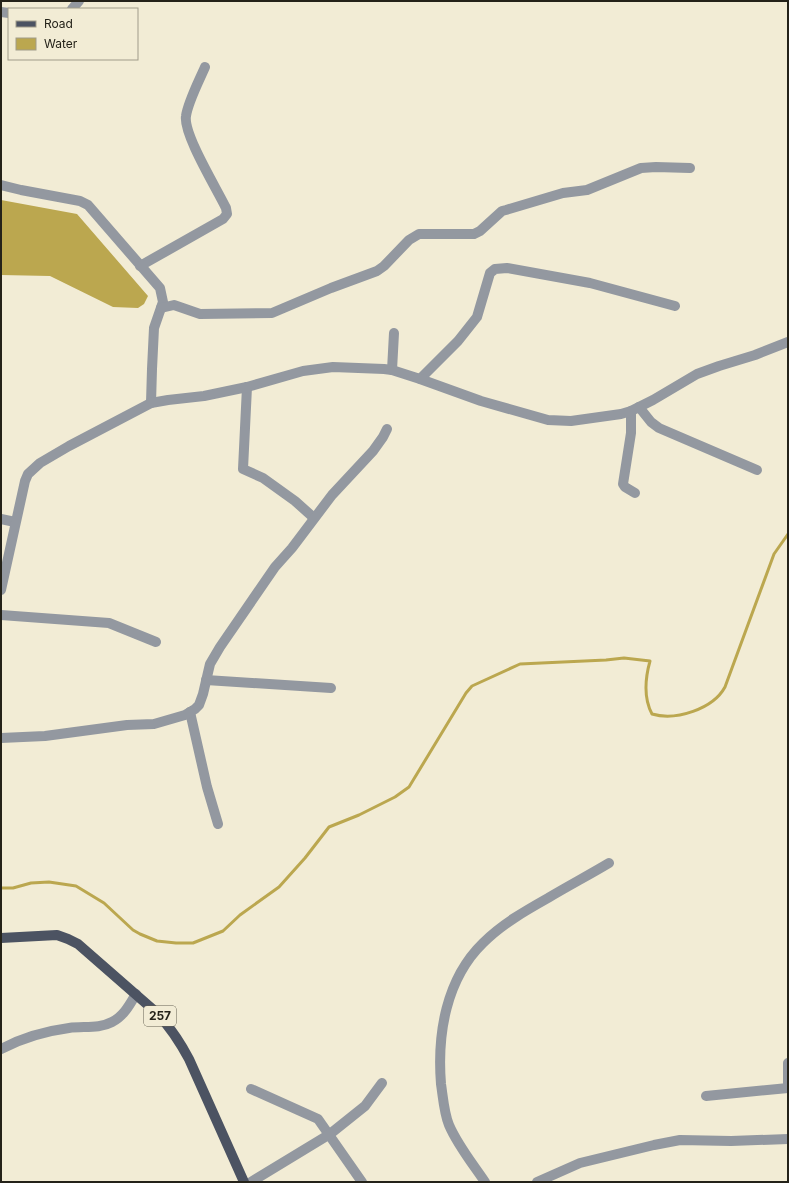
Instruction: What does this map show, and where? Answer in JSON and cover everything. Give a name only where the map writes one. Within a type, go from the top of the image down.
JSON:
[{"type":"main road","name":"257","points":[[1,938],[56,935],[68,938],[78,944],[157,1013],[180,1042],[199,1079],[244,1182]]},
{"type":"street","points":[[140,266],[223,218],[227,214],[226,208],[185,124],[187,111],[205,67]]},
{"type":"street","points":[[161,308],[174,305],[200,314],[272,313],[331,288],[377,271],[384,266],[409,240],[418,234],[474,234],[480,231],[498,214],[506,210],[563,192],[587,190],[641,168],[690,168]]},
{"type":"street","points":[[1,185],[85,203],[160,288],[163,302],[154,328],[151,403]]},
{"type":"street","points":[[420,379],[458,341],[477,317],[490,273],[495,270],[506,268],[590,283],[675,306]]},
{"type":"street","points":[[392,370],[394,334]]},
{"type":"street","points":[[1,590],[15,522],[28,474],[40,464],[69,446],[151,403],[204,396],[247,387],[303,371],[333,367],[392,370],[481,401],[548,420],[571,421],[621,414],[635,409],[703,372],[755,355],[788,342]]},
{"type":"street","points":[[247,387],[243,469],[263,478],[295,501],[314,518]]},
{"type":"street","points":[[635,409],[658,428],[758,470]]},
{"type":"street","points":[[635,409],[623,484],[625,488],[635,493]]},
{"type":"street","points":[[1,738],[45,736],[127,725],[154,724],[190,712],[199,705],[210,664],[220,647],[275,567],[292,548],[332,495],[373,451],[383,437],[386,429]]},
{"type":"street","points":[[1,519],[15,522]]},
{"type":"street","points":[[1,615],[109,622],[156,642]]},
{"type":"street","points":[[206,680],[331,688]]},
{"type":"street","points":[[190,712],[208,791],[218,824]]},
{"type":"street","points":[[485,1182],[457,1140],[449,1125],[445,1112],[440,1072],[441,1044],[445,1010],[449,997],[462,971],[472,956],[482,943],[495,931],[522,912],[609,863]]},
{"type":"street","points":[[1,1049],[10,1044],[36,1035],[69,1028],[104,1025],[113,1022],[126,1009],[136,994]]},
{"type":"street","points":[[706,1096],[788,1088],[788,1063]]},
{"type":"street","points":[[251,1182],[330,1134],[365,1106],[382,1083]]},
{"type":"street","points":[[251,1089],[314,1117],[322,1123],[362,1182]]},
{"type":"street","points":[[537,1182],[580,1163],[680,1140],[730,1141],[788,1139]]},
{"type":"water","points":[[1,200],[77,214],[148,296],[144,304],[138,308],[113,307],[50,276],[1,275]]},
{"type":"waterway","points":[[1,888],[13,888],[31,883],[49,882],[76,886],[104,903],[133,930],[157,941],[193,943],[223,931],[240,915],[279,887],[305,858],[329,827],[359,815],[395,797],[409,787],[466,693],[472,686],[520,664],[624,658],[650,661],[647,674],[646,695],[652,714],[662,716],[682,714],[703,707],[712,701],[725,687],[774,554],[788,534]]}]
